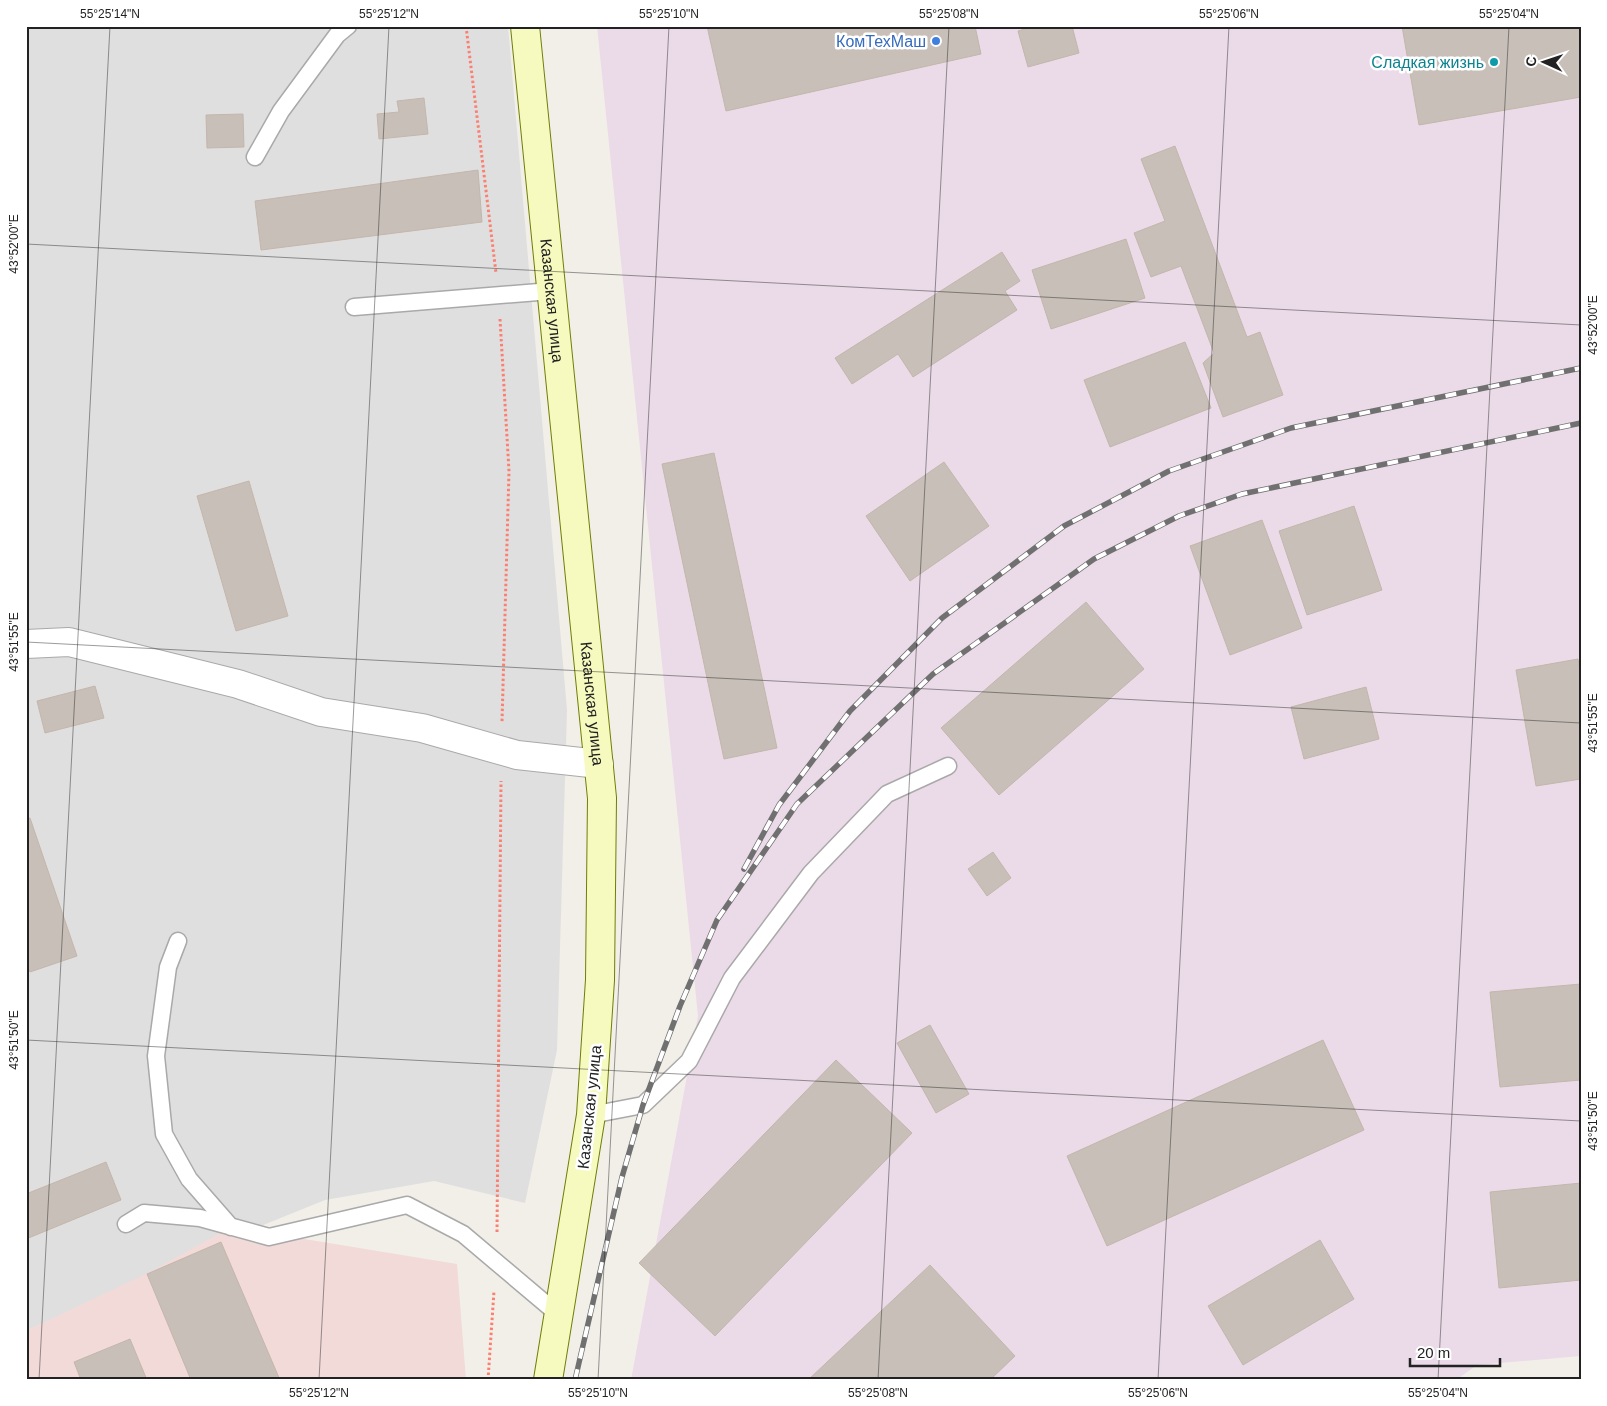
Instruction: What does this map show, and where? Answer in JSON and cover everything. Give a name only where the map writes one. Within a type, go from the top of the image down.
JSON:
[{"type":"main road","name":"Казанская улица","points":[[525,26],[602,798],[600,980],[591,1115],[548,1380]]},
{"type":"street","points":[[26,644],[68,642],[238,684],[321,712],[422,728],[517,755],[599,764]]},
{"type":"lane","points":[[255,157],[281,111],[337,35],[348,26]]},
{"type":"lane","points":[[354,307],[551,291]]},
{"type":"lane","points":[[591,1115],[643,1105],[689,1061],[732,978],[811,873],[887,794],[948,766]]},
{"type":"lane","points":[[178,941],[168,967],[156,1056],[164,1134],[189,1179],[231,1227]]},
{"type":"lane","points":[[126,1224],[144,1213],[200,1218],[269,1237],[407,1204],[463,1234],[559,1315]]},
{"type":"path","points":[[466,26],[499,295],[509,471],[502,750],[496,1262],[488,1380]]},
{"type":"shaded area","points":[[26,26],[508,26],[567,710],[557,1050],[525,1203],[434,1181],[325,1200],[221,1242],[26,1331]]},
{"type":"shaded area","points":[[597,26],[1581,26],[1581,1356],[1477,1365],[1456,1380],[631,1380],[698,1016]]},
{"type":"shaded area","points":[[231,1227],[457,1264],[466,1380],[26,1380],[26,1331],[152,1271]]},
{"type":"building","points":[[707,26],[975,26],[981,54],[726,111]]},
{"type":"building","points":[[1035,26],[1072,26],[1079,53],[1028,67],[1018,31]]},
{"type":"building","name":"Сладкая жизнь","points":[[1402,26],[1581,26],[1581,97],[1419,125]]},
{"type":"building","points":[[424,98],[428,134],[379,139],[377,114],[399,112],[397,101]]},
{"type":"building","points":[[243,114],[244,147],[207,148],[206,115]]},
{"type":"building","points":[[1175,146],[1247,337],[1260,332],[1283,395],[1223,417],[1203,363],[1214,353],[1181,266],[1151,277],[1134,233],[1165,221],[1141,159]]},
{"type":"building","points":[[478,170],[482,222],[261,250],[255,201]]},
{"type":"building","points":[[1126,239],[1145,298],[1051,329],[1032,270]]},
{"type":"building","points":[[1002,252],[1020,281],[1005,291],[1017,310],[913,377],[898,354],[852,384],[835,358]]},
{"type":"building","points":[[1185,342],[1211,408],[1110,447],[1084,380]]},
{"type":"building","points":[[714,453],[777,748],[724,759],[662,464]]},
{"type":"building","points":[[944,462],[989,526],[910,581],[866,516]]},
{"type":"building","points":[[249,481],[288,616],[236,631],[197,496]]},
{"type":"building","points":[[1354,506],[1382,590],[1307,615],[1279,531]]},
{"type":"building","points":[[1262,520],[1302,628],[1230,655],[1190,546]]},
{"type":"building","points":[[1086,602],[1144,669],[999,795],[941,728]]},
{"type":"building","points":[[1578,659],[1581,676],[1581,779],[1536,786],[1516,670]]},
{"type":"building","points":[[95,686],[104,718],[45,733],[37,701]]},
{"type":"building","points":[[1366,687],[1379,739],[1304,759],[1291,707]]},
{"type":"building","points":[[30,818],[77,956],[30,972],[26,963],[26,819]]},
{"type":"building","points":[[993,852],[1011,878],[987,896],[968,869]]},
{"type":"building","points":[[1581,984],[1581,1080],[1500,1087],[1490,992]]},
{"type":"building","points":[[930,1025],[969,1094],[936,1113],[897,1043]]},
{"type":"building","points":[[1323,1040],[1364,1130],[1107,1246],[1067,1156]]},
{"type":"building","points":[[836,1060],[912,1133],[715,1336],[639,1263]]},
{"type":"building","points":[[106,1162],[121,1200],[26,1239],[26,1194]]},
{"type":"building","points":[[1581,1183],[1581,1280],[1499,1288],[1490,1192]]},
{"type":"building","points":[[1320,1240],[1354,1299],[1243,1365],[1208,1306]]},
{"type":"building","points":[[221,1242],[280,1380],[191,1380],[147,1274]]},
{"type":"building","points":[[930,1265],[1015,1356],[990,1380],[808,1380]]},
{"type":"building","points":[[130,1339],[147,1380],[81,1380],[74,1362]]},
{"type":"railway","points":[[744,869],[779,805],[850,711],[942,618],[1064,526],[1169,471],[1291,428],[1581,368]]},
{"type":"railway","points":[[575,1380],[622,1177],[643,1105],[680,1006],[717,920],[797,804],[933,674],[1094,559],[1179,516],[1242,494],[1581,423]]},
{"type":"place","name":"КомТехМаш","points":[[936,41]]},
{"type":"place","name":"Сладкая жизнь","points":[[1494,62]]}]
